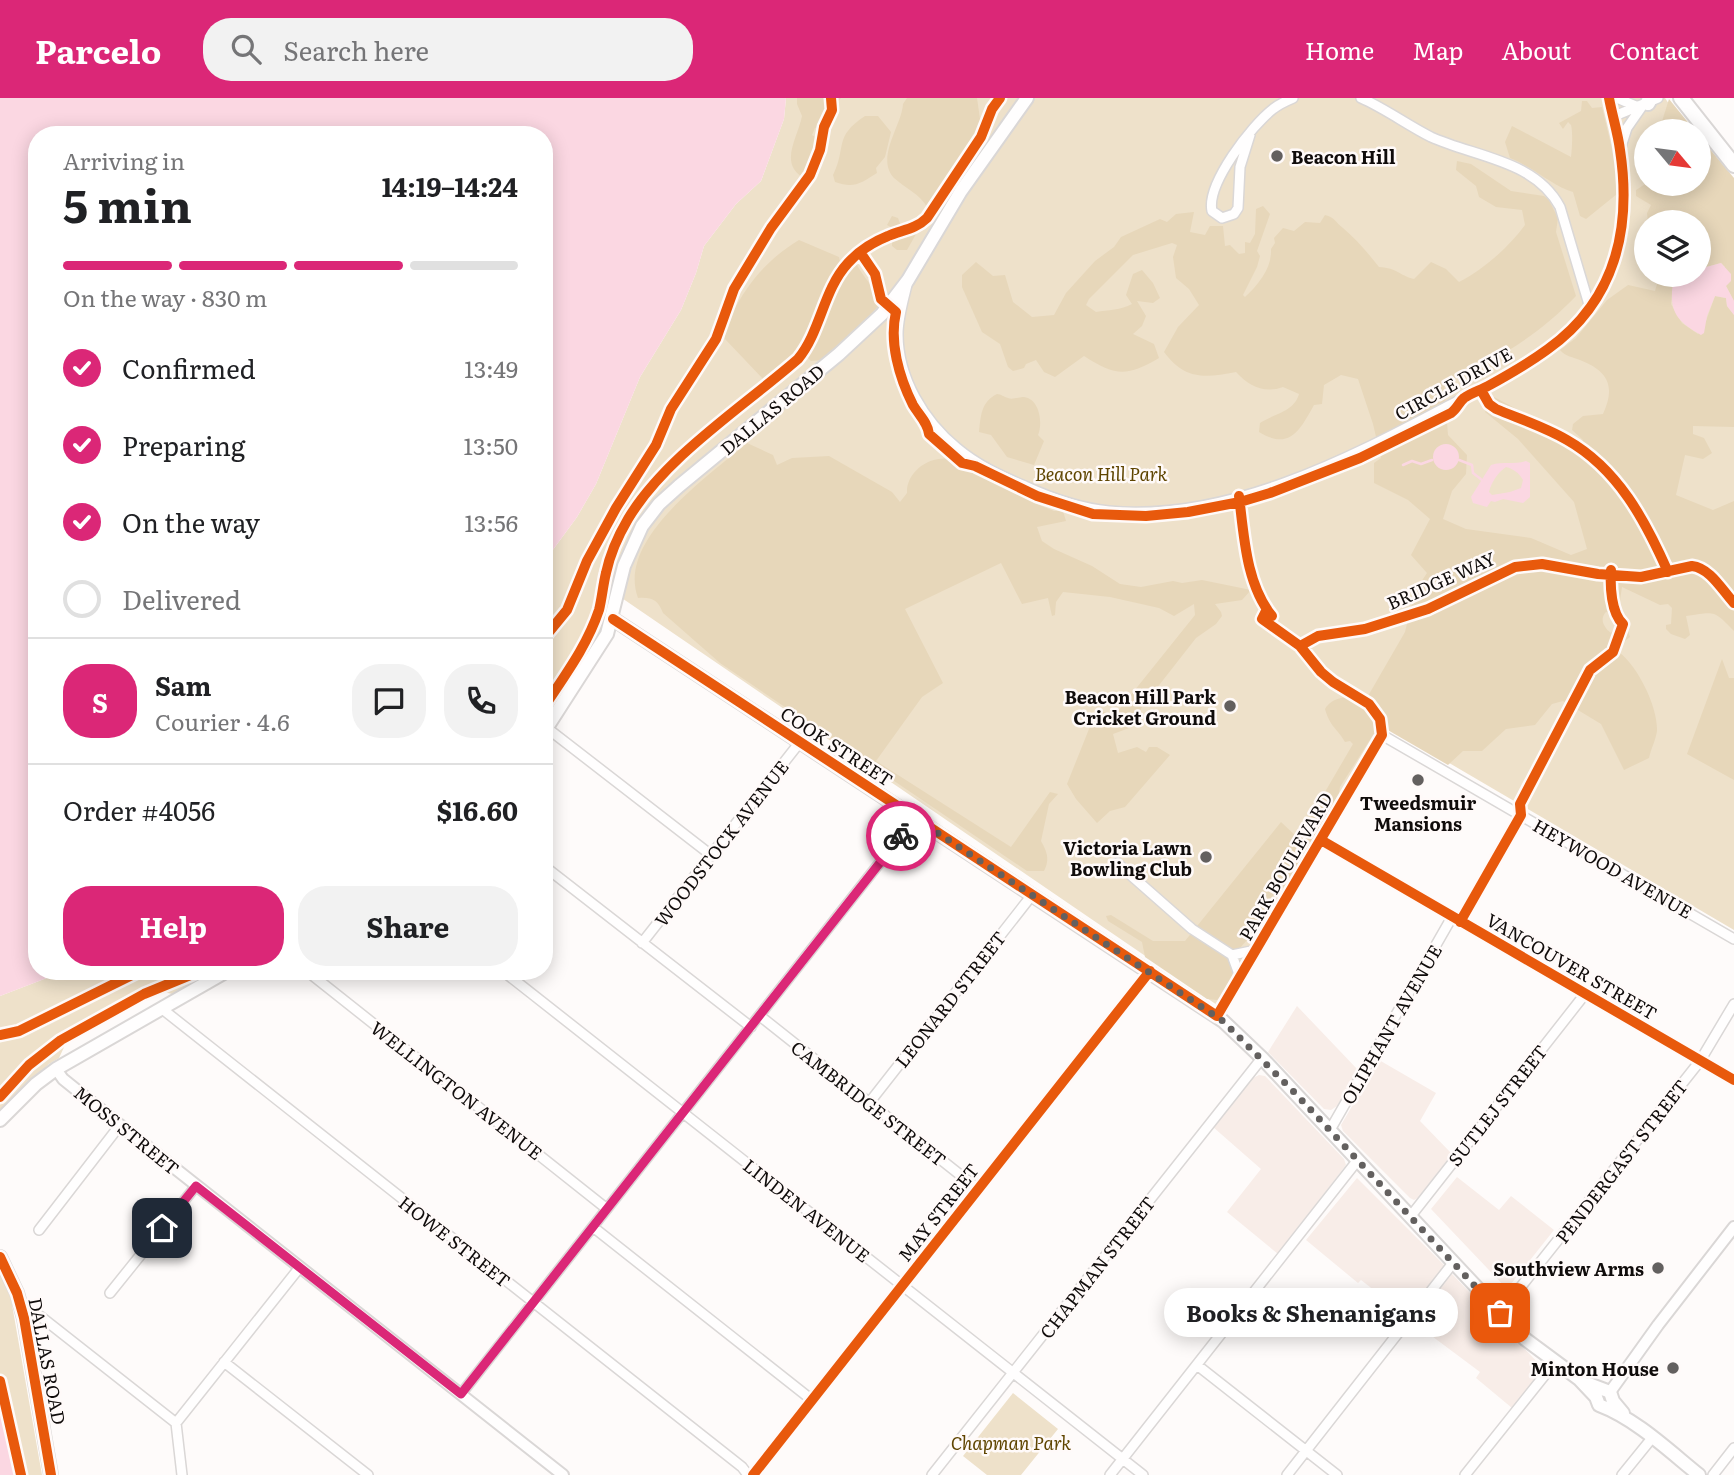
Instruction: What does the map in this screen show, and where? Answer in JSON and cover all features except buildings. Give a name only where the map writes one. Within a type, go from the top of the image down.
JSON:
[{"type":"main road","name":"DALLAS ROAD","points":[[553,719],[607,634],[624,566],[642,526],[659,504],[864,332],[889,306],[908,280],[961,191],[1027,98]]},
{"type":"main road","points":[[1681,98],[1734,165]]},
{"type":"main road","name":"COOK STREET","points":[[612,619],[1217,1016],[1262,1058],[1525,1339],[1606,1397],[1633,1423],[1699,1475]]},
{"type":"main road","points":[[0,1120],[36,1084],[56,1069],[211,980]]},
{"type":"main road","name":"DALLAS ROAD","points":[[0,1257],[17,1293],[24,1318],[51,1475]]},
{"type":"street","points":[[1250,135],[1240,167],[1238,208],[1231,216],[1222,218],[1212,211],[1211,197],[1237,148],[1275,107],[1293,98]]},
{"type":"street","points":[[1361,98],[1433,138],[1520,170],[1552,191],[1560,207],[1590,308]]},
{"type":"street","name":"CIRCLE DRIVE","points":[[908,280],[899,322],[900,353],[914,394],[937,429],[962,452],[997,473],[1079,506],[1131,512],[1213,503],[1263,490],[1354,454],[1481,390],[1548,349],[1572,329],[1601,293],[1620,237],[1624,202],[1620,150],[1609,98]]},
{"type":"street","points":[[1617,98],[1629,105],[1647,102]]},
{"type":"street","name":"CIRCLE DRIVE","points":[[1620,150],[1627,128],[1647,102]]},
{"type":"street","points":[[1612,117],[1647,102]]},
{"type":"street","name":"BRIDGE WAY","points":[[1300,646],[1318,636],[1365,629],[1428,609],[1515,567],[1542,564],[1611,575]]},
{"type":"street","points":[[1262,619],[1300,646],[1333,682],[1369,704],[1380,719],[1382,735]]},
{"type":"street","points":[[553,735],[711,855]]},
{"type":"street","name":"HEYWOOD AVENUE","points":[[1382,735],[1734,939]]},
{"type":"street","name":"PARK BOULEVARD","points":[[1217,1016],[1382,735]]},
{"type":"street","name":"WOODSTOCK AVENUE","points":[[642,943],[800,742]]},
{"type":"street","name":"OLIPHANT AVENUE","points":[[1330,1130],[1521,815]]},
{"type":"street","points":[[461,1394],[915,818]]},
{"type":"street","name":"VANCOUVER STREET","points":[[1321,840],[1734,1080]]},
{"type":"street","points":[[1117,863],[1174,914],[1232,955],[1240,977]]},
{"type":"street","points":[[553,873],[751,1027]]},
{"type":"street","name":"LEONARD STREET","points":[[869,1103],[1032,895]]},
{"type":"street","points":[[1232,955],[1256,950]]},
{"type":"street","name":"MAY STREET","points":[[750,1475],[1150,971]]},
{"type":"street","name":"WELLINGTON AVENUE","points":[[318,980],[607,1209]]},
{"type":"street","name":"LINDEN AVENUE","points":[[514,980],[1143,1475]]},
{"type":"street","name":"SUTLEJ STREET","points":[[1410,1217],[1585,994]]},
{"type":"street","name":"PENDERGAST STREET","points":[[1500,1313],[1700,1061],[1734,1004]]},
{"type":"street","name":"HOWE STREET","points":[[161,1008],[750,1475]]},
{"type":"street","name":"CAMBRIDGE STREET","points":[[760,1016],[978,1189]]},
{"type":"street","name":"CHAPMAN STREET","points":[[932,1475],[1262,1058]]},
{"type":"street","name":"MOSS STREET","points":[[56,1069],[63,1079],[196,1186],[563,1475]]},
{"type":"street","points":[[39,1230],[120,1125]]},
{"type":"street","points":[[1110,1475],[1357,1161]]},
{"type":"street","points":[[110,1293],[196,1186]]},
{"type":"street","points":[[593,1227],[812,1400]]},
{"type":"street","points":[[1606,1397],[1734,1227]]},
{"type":"street","points":[[1287,1475],[1453,1263]]},
{"type":"street","points":[[176,1423],[300,1267]]},
{"type":"street","points":[[24,1318],[40,1316],[176,1423],[182,1475]]},
{"type":"street","points":[[225,1362],[368,1475]]},
{"type":"street","points":[[1482,1475],[1469,1471],[1556,1362]]},
{"type":"street","points":[[1197,1365],[1336,1475]]},
{"type":"street","points":[[1622,1475],[1652,1438]]},
{"type":"street","points":[[1713,1475],[1734,1448]]},
{"type":"shaded area","points":[[0,98],[786,98],[784,119],[761,181],[736,204],[704,246],[681,310],[640,377],[596,484],[577,517],[553,550],[553,126],[28,126],[28,980],[42,980],[0,996]]},
{"type":"shaded area","points":[[797,98],[841,98],[830,110],[822,126],[815,128],[812,135],[819,139],[819,144],[806,179],[797,173],[791,159],[802,116]]},
{"type":"shaded area","points":[[907,98],[977,98],[981,126],[979,138],[934,203],[927,207],[894,178],[887,161],[891,141]]},
{"type":"shaded area","points":[[1669,99],[1685,119],[1663,119]]},
{"type":"shaded area","points":[[1582,101],[1587,101],[1592,108],[1602,107],[1617,170],[1617,194],[1586,219],[1580,216],[1573,192],[1510,158],[1505,142],[1512,126],[1571,157],[1571,125],[1568,122],[1563,129],[1559,123],[1581,111]]},
{"type":"shaded area","points":[[865,116],[878,116],[891,132],[885,157],[876,168],[877,173],[862,182],[847,185],[835,182],[833,175],[842,143],[848,130]]},
{"type":"shaded area","points":[[1712,152],[1734,178],[1734,301],[1726,286],[1725,267],[1721,263],[1711,266],[1711,210],[1648,210],[1651,205],[1636,196],[1712,196]]},
{"type":"shaded area","points":[[1457,161],[1471,164],[1511,191],[1544,196],[1549,200],[1558,218],[1556,232],[1576,296],[1531,336],[1480,366],[1444,383],[1448,435],[1467,455],[1466,474],[1452,491],[1443,519],[1466,529],[1531,538],[1571,555],[1587,549],[1574,502],[1518,439],[1485,412],[1494,397],[1552,428],[1567,449],[1578,449],[1583,440],[1572,430],[1573,424],[1583,416],[1603,414],[1609,388],[1597,369],[1560,350],[1576,338],[1607,300],[1628,285],[1655,291],[1656,287],[1673,287],[1671,304],[1682,323],[1698,334],[1715,296],[1726,298],[1727,306],[1734,315],[1734,427],[1693,426],[1693,434],[1704,438],[1712,453],[1703,459],[1685,455],[1676,495],[1713,510],[1734,501],[1734,631],[1722,619],[1708,613],[1686,616],[1690,635],[1685,639],[1671,634],[1666,629],[1666,625],[1671,624],[1672,608],[1668,604],[1660,605],[1622,587],[1619,607],[1615,613],[1606,612],[1603,623],[1611,633],[1620,625],[1628,631],[1630,637],[1621,644],[1620,653],[1634,668],[1646,688],[1657,731],[1649,758],[1624,770],[1601,724],[1563,701],[1552,704],[1535,725],[1506,729],[1482,751],[1463,751],[1448,765],[1386,729],[1373,735],[1340,787],[1290,879],[1277,895],[1260,925],[1238,951],[1229,988],[1217,1000],[1207,999],[1145,957],[1142,942],[1108,921],[1106,916],[1111,915],[1153,941],[1185,941],[1281,822],[1298,838],[1353,744],[1350,741],[1345,742],[1331,724],[1325,709],[1338,699],[1368,696],[1405,632],[1415,591],[1427,573],[1411,555],[1430,519],[1408,500],[1374,483],[1374,463],[1381,458],[1358,379],[1341,375],[1324,385],[1322,404],[1314,405],[1293,435],[1279,439],[1259,432],[1260,423],[1293,405],[1299,394],[1283,387],[1269,390],[1257,387],[1236,372],[1196,375],[1172,361],[1164,352],[1178,327],[1199,305],[1189,289],[1176,278],[1173,257],[1177,245],[1172,243],[1133,255],[1086,305],[1096,312],[1132,304],[1126,295],[1133,274],[1142,270],[1153,283],[1160,298],[1153,303],[1137,301],[1146,316],[1142,326],[1133,334],[1154,344],[1159,358],[1129,371],[1121,372],[1104,367],[1084,356],[1055,377],[1044,372],[1036,360],[1013,371],[1008,367],[1000,344],[982,332],[962,287],[962,275],[976,262],[993,276],[1005,275],[1013,302],[1032,317],[1054,315],[1066,293],[1121,237],[1160,219],[1167,222],[1176,214],[1194,212],[1190,232],[1205,235],[1210,226],[1223,226],[1225,246],[1230,245],[1239,254],[1245,253],[1245,242],[1250,243],[1255,234],[1256,209],[1263,206],[1270,214],[1257,251],[1260,256],[1257,267],[1243,295],[1245,297],[1264,275],[1275,243],[1274,238],[1283,228],[1294,231],[1305,222],[1320,223],[1325,215],[1353,237],[1379,267],[1414,279],[1431,262],[1446,269],[1459,282],[1495,257],[1525,225],[1522,210],[1496,207],[1479,197],[1476,186],[1456,170]]},
{"type":"shaded area","points":[[892,216],[898,218],[901,226],[910,223],[920,227],[907,250],[897,250],[892,246],[892,241],[899,235],[898,231],[887,225]]},
{"type":"shaded area","points":[[799,240],[839,257],[840,262],[800,359],[771,385],[725,339],[725,332],[738,302],[752,281],[778,255]]},
{"type":"shaded area","points":[[849,259],[855,261],[880,304],[825,360],[811,361],[806,356],[807,347]]},
{"type":"shaded area","points":[[1721,263],[1731,274],[1731,281],[1726,286],[1734,301],[1734,315],[1727,306],[1726,298],[1715,296],[1704,333],[1701,335],[1685,324],[1675,312],[1672,288],[1711,287],[1711,266]]},
{"type":"shaded area","points":[[997,394],[1010,399],[1024,397],[1034,402],[1037,407],[1040,419],[1038,435],[1044,441],[1034,465],[1007,457],[991,435],[979,432],[985,405]]},
{"type":"shaded area","points":[[747,443],[773,455],[777,465],[792,458],[829,456],[892,492],[900,502],[907,493],[910,478],[920,467],[927,462],[951,459],[1032,502],[1054,511],[1063,511],[1066,521],[1037,527],[1042,541],[1092,566],[1120,584],[1141,587],[1173,581],[1182,583],[1202,580],[1251,590],[1242,600],[1215,604],[1222,616],[1216,624],[1196,638],[1142,707],[1132,727],[1113,734],[1118,753],[1137,747],[1146,752],[1149,747],[1157,747],[1170,755],[1125,807],[1110,811],[1097,823],[1067,784],[1097,709],[1114,716],[1195,615],[1194,604],[1174,616],[1159,608],[1110,597],[1063,592],[1056,602],[1055,615],[1052,616],[1048,598],[1022,604],[1001,563],[905,609],[943,683],[922,697],[876,761],[1011,847],[1050,792],[1058,794],[1049,804],[1041,841],[1047,856],[1044,871],[1027,871],[720,663],[663,613],[657,602],[638,598],[635,576],[640,554],[670,511]]},
{"type":"shaded area","points":[[1446,444],[1455,448],[1459,457],[1455,466],[1446,470],[1437,466],[1433,457],[1437,448]]},
{"type":"shaded area","points":[[1530,463],[1530,497],[1523,503],[1503,499],[1491,501],[1487,507],[1473,503],[1471,497],[1491,465]],"holes":[[[1506,467],[1520,475],[1523,480],[1521,488],[1492,495],[1489,492],[1491,485]]]},
{"type":"shaded area","points":[[1722,659],[1729,678],[1734,678],[1734,780],[1687,754]]},
{"type":"shaded area","points":[[1297,1006],[1358,1070],[1337,1106],[1331,1110],[1324,1109],[1268,1052]]},
{"type":"shaded area","points":[[1379,1060],[1436,1093],[1420,1121],[1452,1154],[1414,1200],[1343,1131],[1341,1125]]},
{"type":"shaded area","points":[[1265,1076],[1344,1159],[1346,1165],[1278,1254],[1227,1212],[1261,1169],[1213,1127],[1253,1078]]},
{"type":"shaded area","points":[[1457,1177],[1499,1210],[1511,1196],[1554,1230],[1507,1289],[1431,1209]]},
{"type":"shaded area","points":[[1357,1178],[1446,1267],[1407,1316],[1361,1280],[1358,1283],[1306,1240]]},
{"type":"shaded area","points":[[1452,1274],[1544,1369],[1512,1408],[1476,1378],[1480,1372],[1413,1322]]},
{"type":"shaded area","points":[[0,1397],[17,1475],[0,1475]]},
{"type":"green space","name":"Beacon Hill Park","points":[[786,98],[1665,98],[1679,119],[1634,119],[1634,196],[1712,196],[1712,186],[1734,189],[1734,930],[1381,723],[1217,1005],[613,592],[597,639],[553,705],[553,550],[577,517],[596,484],[640,377],[681,310],[704,246],[736,204],[761,181],[784,119]]},
{"type":"green space","points":[[42,980],[196,980],[172,994],[160,991],[66,1043],[59,1058],[49,1064],[0,1111],[0,996]]},
{"type":"green space","points":[[0,1274],[11,1299],[42,1475],[17,1475],[0,1397]]},
{"type":"green space","name":"Chapman Park","points":[[1013,1393],[1058,1429],[1021,1475],[987,1475],[963,1456]]},
{"type":"waterway","points":[[1403,465],[1412,461],[1421,464],[1432,460]]},
{"type":"waterway","points":[[1459,460],[1472,465],[1473,473],[1482,480]]},
{"type":"cycle path","points":[[553,627],[567,610],[587,561],[616,508],[656,445],[671,409],[716,339],[734,289],[771,228],[810,175],[820,150],[824,127],[832,110],[831,98]]},
{"type":"cycle path","points":[[553,693],[588,636],[599,610],[615,545],[644,496],[662,475],[706,434],[798,359],[812,336],[833,285],[852,259],[877,241],[914,227],[927,218],[981,137],[992,109],[1000,98]]},
{"type":"cycle path","points":[[860,252],[875,274],[881,299],[896,312],[894,335],[897,359],[903,383],[913,405],[929,434],[962,463],[975,466],[1037,496],[1093,514],[1146,516],[1188,512],[1240,502],[1360,458],[1451,413],[1464,398],[1526,364],[1571,330],[1589,309],[1603,286],[1614,261],[1620,235],[1623,179],[1609,98]]},
{"type":"cycle path","points":[[1481,390],[1489,404],[1496,409],[1559,435],[1601,466],[1628,497],[1668,572]]},
{"type":"cycle path","points":[[1239,496],[1251,575],[1272,616]]},
{"type":"cycle path","points":[[1300,646],[1318,636],[1365,629],[1428,609],[1515,567],[1542,564],[1598,574],[1641,577],[1692,566],[1710,575],[1734,603]]},
{"type":"cycle path","points":[[1460,922],[1521,815],[1520,804],[1590,670],[1613,652],[1623,624],[1614,606],[1611,570]]},
{"type":"cycle path","points":[[613,619],[1217,1016],[1382,735],[1380,719],[1369,704],[1333,682],[1300,646],[1262,619],[1267,609]]},
{"type":"cycle path","points":[[1321,840],[1734,1080]]},
{"type":"cycle path","points":[[753,1475],[1150,971]]},
{"type":"cycle path","points":[[0,1035],[19,1031],[122,980]]},
{"type":"cycle path","points":[[0,1097],[29,1065],[61,1040],[144,994],[178,980]]},
{"type":"cycle path","points":[[0,1257],[17,1293],[24,1318],[51,1475]]},
{"type":"cycle path","points":[[0,1381],[21,1475]]},
{"type":"way so far","points":[[901,836],[915,818],[1160,977],[1234,1029],[1500,1313]]},
{"type":"place","name":"Beacon Hill","points":[[1277,156]]},
{"type":"place","name":"Beacon Hill Park Cricket Ground","points":[[1230,706]]},
{"type":"place","name":"Tweedsmuir Mansions","points":[[1418,780]]},
{"type":"place","name":"Victoria Lawn Bowling Club","points":[[1206,857]]},
{"type":"place","name":"Southview Arms","points":[[1658,1268]]},
{"type":"place","name":"Books & Shenanigans","points":[[1500,1313]]},
{"type":"place","name":"Minton House","points":[[1673,1368]]},
{"type":"route","points":[[162,1228],[196,1186],[461,1394],[901,836]]}]
